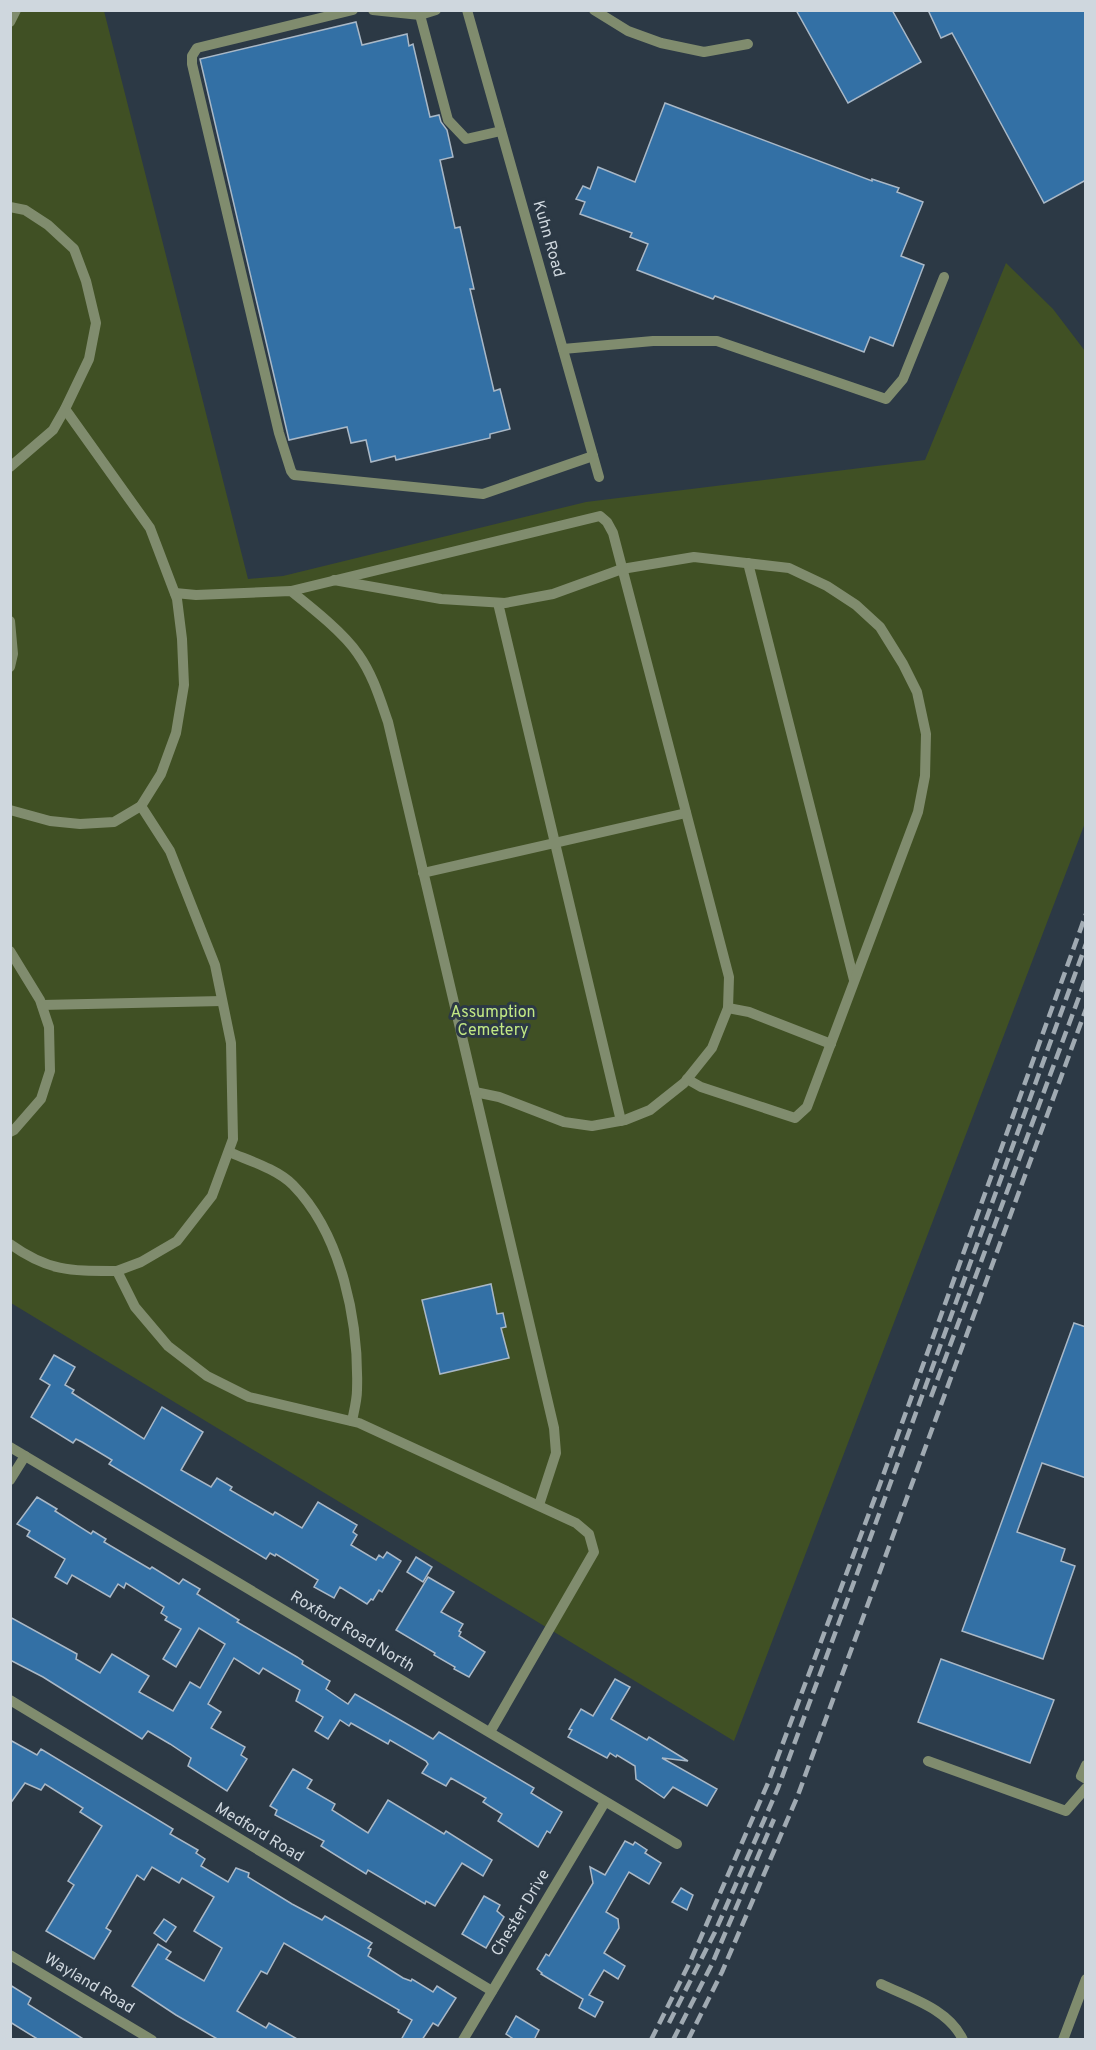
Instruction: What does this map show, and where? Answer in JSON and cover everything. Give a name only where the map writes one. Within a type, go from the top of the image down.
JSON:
[{"type":"street","points":[[10,22],[16,10]]},
{"type":"street","points":[[353,10],[197,48],[192,56],[279,433],[291,471],[294,475],[483,494],[593,456]]},
{"type":"street","points":[[373,10],[420,15],[436,10]]},
{"type":"street","name":"Kuhn Road","points":[[467,10],[599,477]]},
{"type":"street","points":[[594,10],[628,31],[661,43],[704,52],[748,44]]},
{"type":"street","points":[[420,15],[448,120],[466,139],[501,131]]},
{"type":"street","points":[[10,207],[25,210],[48,225],[75,249],[86,281],[96,323],[89,359],[65,409],[52,430],[10,467]]},
{"type":"street","points":[[563,349],[653,341],[717,341],[886,399],[903,379],[944,277]]},
{"type":"street","points":[[10,810],[50,821],[80,824],[114,822],[141,806],[161,774],[176,733],[184,685],[182,639],[175,593],[150,528],[65,409]]},
{"type":"street","points":[[175,593],[195,595],[291,591],[600,516],[608,522],[613,533],[729,977],[728,1008],[712,1048],[687,1079],[650,1110],[621,1121],[592,1126],[564,1122],[499,1097],[475,1092]]},
{"type":"street","points":[[334,580],[441,599],[505,603],[553,594],[622,568],[694,557],[789,568],[827,586],[856,605],[880,627],[903,664],[916,692],[926,734],[925,776],[918,812],[807,1107],[795,1118],[701,1087],[687,1079]]},
{"type":"street","points":[[748,563],[854,981]]},
{"type":"street","points":[[291,591],[314,609],[358,654],[373,681],[388,722],[554,1428],[556,1453],[539,1506]]},
{"type":"street","points":[[498,603],[621,1121]]},
{"type":"street","points":[[10,621],[13,654],[10,668]]},
{"type":"street","points":[[10,1244],[39,1263],[73,1271],[117,1271],[141,1262],[177,1241],[212,1196],[232,1139],[231,1043],[215,965],[170,851],[141,806]]},
{"type":"street","points":[[423,873],[686,813]]},
{"type":"street","points":[[10,951],[42,1005],[49,1027],[50,1071],[41,1099],[10,1132]]},
{"type":"street","points":[[42,1005],[222,1001]]},
{"type":"street","points":[[728,1008],[749,1012],[831,1044]]},
{"type":"street","points":[[228,1152],[268,1169],[292,1184],[312,1209],[333,1248],[348,1289],[355,1346],[357,1391],[352,1421]]},
{"type":"street","points":[[117,1271],[135,1307],[168,1346],[207,1376],[249,1397],[359,1423],[576,1523],[589,1534],[594,1552],[490,1732]]},
{"type":"street","name":"Roxford Road North","points":[[10,1447],[676,1844]]},
{"type":"street","points":[[10,1480],[25,1456]]},
{"type":"street","name":"Medford Road","points":[[10,1701],[492,1991]]},
{"type":"street","points":[[928,1761],[1066,1811],[1086,1788]]},
{"type":"street","points":[[1086,1765],[1081,1776],[1086,1779]]},
{"type":"street","name":"Chester Drive","points":[[463,2040],[605,1802]]},
{"type":"street","name":"Wayland Road","points":[[10,1955],[152,2040]]},
{"type":"street","points":[[1063,2040],[1086,1979]]},
{"type":"street","points":[[881,1984],[944,2015],[959,2031],[963,2040]]},
{"type":"green space","name":"Assumption Cemetery","points":[[10,11],[104,11],[248,579],[283,576],[586,502],[925,460],[1006,263],[1053,309],[1085,351],[1085,823],[734,1741],[11,1303]]},
{"type":"building","points":[[796,10],[892,10],[921,62],[848,103]]},
{"type":"building","points":[[928,10],[1086,10],[1086,180],[1044,203],[952,33],[941,38]]},
{"type":"building","points":[[356,22],[362,45],[407,34],[409,46],[413,44],[430,117],[439,115],[447,130],[453,157],[440,160],[455,228],[460,227],[474,289],[470,289],[494,391],[500,389],[510,429],[490,434],[490,438],[396,460],[395,456],[371,462],[366,440],[351,443],[347,427],[289,440],[200,59]]},
{"type":"building","points":[[665,103],[872,181],[872,179],[899,188],[897,192],[923,202],[901,256],[924,265],[893,346],[870,337],[864,352],[715,296],[713,299],[637,270],[648,244],[630,237],[632,233],[580,214],[585,202],[576,199],[583,186],[590,189],[598,167],[635,182]]},
{"type":"building","points":[[491,1284],[497,1314],[503,1313],[506,1327],[501,1328],[509,1358],[440,1374],[422,1300]]},
{"type":"building","points":[[1074,1323],[1086,1327],[1086,1478],[1042,1463],[1017,1532],[1065,1549],[1061,1561],[1075,1566],[1043,1659],[962,1631]]},
{"type":"building","points":[[54,1355],[75,1367],[65,1385],[74,1390],[72,1393],[144,1439],[162,1407],[203,1432],[181,1470],[211,1487],[217,1478],[232,1487],[230,1490],[273,1515],[275,1512],[302,1528],[318,1502],[357,1525],[353,1532],[357,1535],[351,1545],[376,1560],[379,1555],[383,1558],[387,1552],[401,1561],[382,1592],[379,1590],[373,1600],[371,1599],[367,1604],[340,1587],[334,1598],[314,1587],[318,1580],[276,1554],[275,1556],[270,1553],[266,1559],[109,1464],[112,1460],[76,1439],[73,1443],[31,1417],[50,1385],[40,1379]]},
{"type":"building","points":[[37,1497],[91,1534],[93,1531],[106,1539],[104,1542],[150,1569],[152,1567],[179,1584],[183,1579],[200,1589],[197,1594],[239,1620],[237,1622],[297,1657],[303,1661],[302,1664],[330,1681],[326,1689],[348,1704],[355,1694],[433,1739],[439,1732],[534,1788],[531,1793],[562,1812],[550,1833],[547,1831],[538,1847],[498,1821],[502,1814],[483,1802],[486,1798],[451,1778],[446,1786],[422,1773],[428,1764],[426,1761],[390,1740],[388,1744],[351,1723],[349,1726],[340,1720],[328,1739],[315,1731],[323,1717],[296,1701],[300,1690],[263,1668],[259,1674],[234,1658],[208,1704],[221,1712],[211,1728],[245,1747],[241,1755],[247,1759],[227,1791],[188,1766],[191,1758],[170,1744],[148,1731],[142,1739],[43,1677],[10,1660],[10,1617],[77,1654],[76,1659],[100,1673],[112,1654],[149,1676],[139,1692],[173,1711],[190,1682],[200,1688],[225,1644],[199,1628],[176,1667],[163,1659],[181,1629],[165,1620],[167,1617],[161,1613],[164,1607],[126,1583],[124,1588],[118,1584],[110,1597],[72,1575],[67,1584],[55,1577],[65,1559],[27,1536],[30,1531],[17,1524]]},
{"type":"building","points":[[416,1557],[432,1567],[423,1582],[407,1572]]},
{"type":"building","points":[[428,1577],[454,1592],[441,1612],[463,1624],[459,1636],[485,1652],[469,1677],[396,1630]]},
{"type":"building","points":[[941,1659],[1054,1700],[1030,1763],[918,1722]]},
{"type":"building","points":[[615,1679],[630,1687],[611,1719],[647,1740],[649,1737],[688,1761],[662,1758],[717,1789],[707,1806],[673,1787],[664,1798],[636,1779],[635,1766],[610,1753],[607,1758],[568,1737],[572,1730],[569,1729],[581,1709],[593,1716]]},
{"type":"building","points":[[10,1740],[37,1755],[41,1749],[173,1829],[170,1834],[198,1850],[196,1853],[205,1859],[201,1866],[228,1882],[236,1868],[249,1873],[248,1877],[292,1904],[322,1920],[325,1916],[372,1943],[368,1948],[371,1949],[368,1956],[403,1978],[411,1981],[412,1979],[433,1992],[437,1986],[456,1998],[438,2026],[433,2023],[422,2040],[401,2040],[412,2020],[398,2012],[399,2010],[284,1943],[267,1974],[261,1971],[237,2011],[266,2028],[269,2023],[299,2040],[219,2040],[132,1986],[158,1944],[171,1952],[166,1959],[204,1981],[222,1948],[194,1931],[214,1897],[182,1878],[179,1883],[152,1867],[144,1880],[137,1875],[106,1928],[111,1931],[94,1959],[46,1931],[74,1885],[68,1881],[102,1826],[80,1812],[83,1808],[45,1784],[41,1790],[25,1783],[10,1804]]},
{"type":"building","points":[[293,1769],[312,1780],[307,1788],[335,1804],[332,1810],[368,1833],[388,1800],[444,1834],[446,1831],[492,1860],[483,1876],[462,1863],[435,1906],[426,1901],[425,1904],[368,1870],[366,1874],[321,1846],[324,1841],[275,1815],[277,1810],[270,1806]]},
{"type":"building","points":[[625,1841],[633,1845],[635,1842],[647,1850],[645,1853],[661,1863],[649,1884],[629,1872],[606,1912],[618,1919],[619,1928],[604,1953],[625,1966],[618,1979],[604,1970],[589,1995],[603,2002],[595,2017],[579,2008],[583,1999],[541,1974],[537,1969],[546,1954],[549,1956],[593,1883],[590,1867],[605,1875]]},
{"type":"building","points":[[681,1888],[693,1895],[687,1910],[672,1902]]},
{"type":"building","points":[[484,1896],[500,1905],[497,1911],[504,1917],[486,1948],[462,1934]]},
{"type":"building","points":[[164,1919],[176,1927],[166,1942],[154,1933]]},
{"type":"building","points":[[10,1985],[31,1998],[29,2005],[85,2040],[39,2040],[10,2022]]},
{"type":"building","points":[[516,2016],[539,2030],[534,2040],[515,2040],[506,2034]]},
{"type":"railway","points":[[651,2040],[691,1960],[768,1783],[880,1484],[1086,914]]},
{"type":"railway","points":[[669,2023],[715,1932],[778,1788],[1086,944]]},
{"type":"railway","points":[[931,1397],[1086,978]]},
{"type":"railway","points":[[688,2040],[722,1972],[798,1795],[1086,1009]]},
{"type":"railway","points":[[673,2040],[712,1964],[774,1819]]}]
